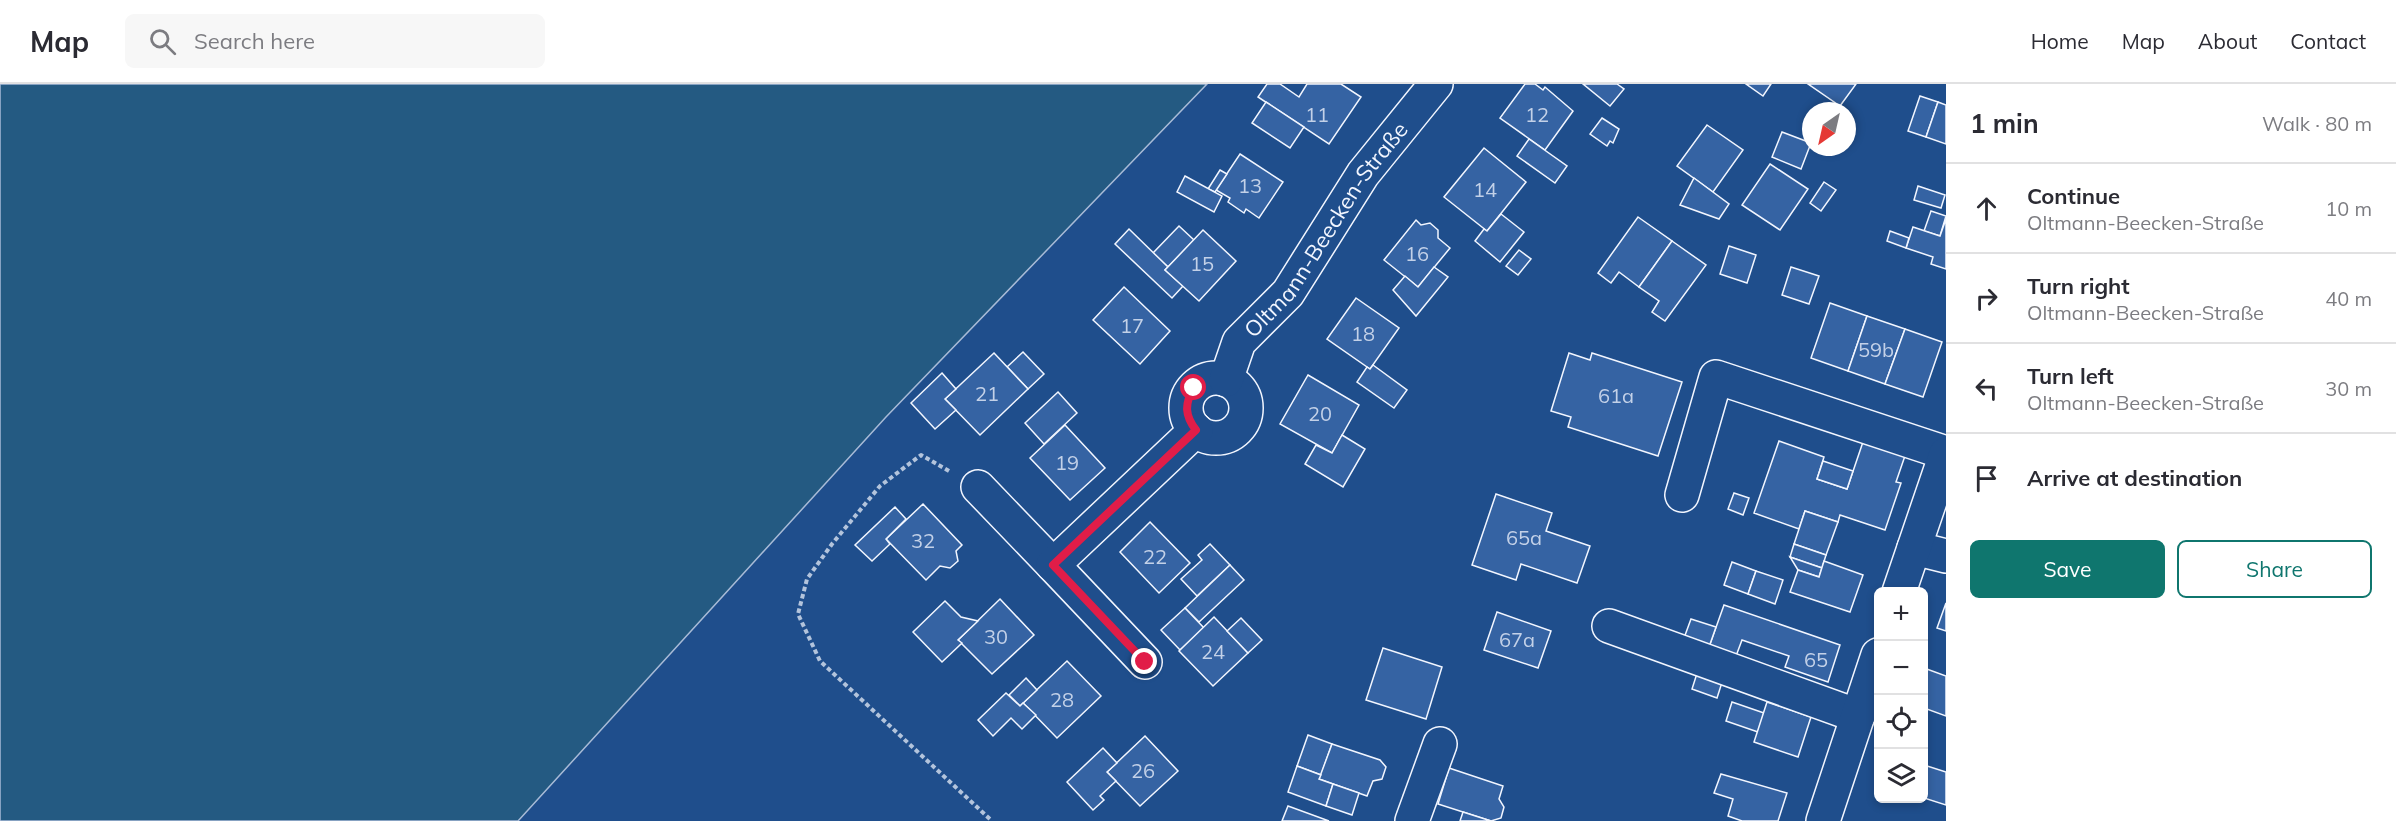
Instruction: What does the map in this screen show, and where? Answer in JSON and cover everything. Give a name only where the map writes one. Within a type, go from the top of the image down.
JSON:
[{"type":"street","name":"Oltmann-Beecken-Straße","points":[[1053,565],[1196,430],[1206,436],[1218,438],[1238,428],[1244,418],[1246,407],[1243,395],[1236,386],[1226,380],[1239,342],[1288,293],[1363,174],[1436,84]]},
{"type":"street","points":[[1682,495],[1716,377],[1946,453],[1900,587]]},
{"type":"street","points":[[978,487],[1145,662]]},
{"type":"street","points":[[1914,548],[1946,556]]},
{"type":"street","points":[[1609,626],[1858,716]]},
{"type":"street","points":[[1823,821],[1874,667]]},
{"type":"street","points":[[1412,821],[1440,744]]},
{"type":"path","points":[[978,487],[921,455],[880,486],[832,544],[807,579],[798,614],[820,662],[992,821]]},
{"type":"shaded area","points":[[0,84],[1207,84],[886,417],[518,821],[0,821]]},
{"type":"building","points":[[1267,84],[1280,84],[1299,97],[1307,84],[1341,84],[1361,97],[1329,144],[1258,97]]},
{"type":"building","points":[[1525,84],[1535,84],[1543,90],[1545,87],[1573,111],[1545,150],[1500,118]]},
{"type":"building","points":[[1583,84],[1617,84],[1624,89],[1610,106]]},
{"type":"building","points":[[1746,84],[1771,84],[1763,96]]},
{"type":"building","points":[[1808,84],[1856,84],[1843,102],[1834,102]]},
{"type":"building","points":[[1920,96],[1938,102],[1926,137],[1908,131]]},
{"type":"building","points":[[1266,102],[1304,127],[1290,148],[1252,123]]},
{"type":"building","points":[[1938,102],[1946,105],[1946,144],[1926,137]]},
{"type":"building","points":[[1602,118],[1619,129],[1613,143],[1610,141],[1607,146],[1590,134]]},
{"type":"building","points":[[1707,125],[1743,150],[1713,192],[1677,166]]},
{"type":"building","points":[[1782,132],[1802,140],[1802,156],[1806,156],[1801,169],[1772,157]]},
{"type":"building","points":[[1529,139],[1567,166],[1555,183],[1517,156]]},
{"type":"building","points":[[1484,148],[1526,182],[1487,231],[1444,197]]},
{"type":"building","points":[[1240,154],[1283,182],[1259,218],[1246,209],[1244,213],[1228,202],[1230,198],[1216,190]]},
{"type":"building","points":[[1770,164],[1808,189],[1780,230],[1742,205]]},
{"type":"building","points":[[1220,170],[1227,174],[1215,192],[1208,189]]},
{"type":"building","points":[[1185,176],[1222,196],[1214,212],[1177,192]]},
{"type":"building","points":[[1694,178],[1729,204],[1719,219],[1680,205]]},
{"type":"building","points":[[1824,182],[1836,190],[1821,211],[1810,203]]},
{"type":"building","points":[[1918,186],[1945,195],[1941,208],[1914,200]]},
{"type":"building","points":[[1931,211],[1946,216],[1940,236],[1924,231]]},
{"type":"building","points":[[1501,214],[1524,232],[1500,262],[1475,241],[1484,229],[1487,231]]},
{"type":"building","points":[[1638,217],[1672,241],[1639,287],[1619,272],[1611,283],[1598,273]]},
{"type":"building","points":[[1946,219],[1946,269],[1931,264],[1933,257],[1906,248],[1913,227],[1940,236]]},
{"type":"building","points":[[1416,220],[1421,225],[1430,223],[1438,230],[1438,238],[1450,248],[1418,287],[1384,260]]},
{"type":"building","points":[[1179,226],[1194,240],[1168,267],[1153,253]]},
{"type":"building","points":[[1129,229],[1168,267],[1165,270],[1183,286],[1172,298],[1115,244]]},
{"type":"building","points":[[1203,230],[1236,261],[1199,301],[1165,270]]},
{"type":"building","points":[[1890,231],[1909,238],[1906,248],[1887,241]]},
{"type":"building","points":[[1672,241],[1706,265],[1665,321],[1652,312],[1659,301],[1639,287]]},
{"type":"building","points":[[1729,246],[1756,255],[1747,283],[1720,274]]},
{"type":"building","points":[[1519,250],[1531,259],[1518,275],[1506,266]]},
{"type":"building","points":[[1434,267],[1448,277],[1416,316],[1393,290],[1405,276],[1418,287]]},
{"type":"building","points":[[1791,267],[1819,276],[1809,304],[1782,295]]},
{"type":"building","points":[[1124,287],[1170,331],[1140,364],[1093,320]]},
{"type":"building","points":[[1356,298],[1399,328],[1370,369],[1327,339]]},
{"type":"building","points":[[1830,303],[1867,316],[1848,371],[1811,358]]},
{"type":"building","points":[[1867,316],[1905,329],[1885,384],[1848,371]]},
{"type":"building","points":[[1905,329],[1942,342],[1923,397],[1885,384]]},
{"type":"building","points":[[1023,352],[1044,374],[1028,389],[1007,367]]},
{"type":"building","points":[[994,353],[1028,389],[980,435],[945,399]]},
{"type":"building","points":[[1569,353],[1590,360],[1592,353],[1682,382],[1658,456],[1568,427],[1571,417],[1551,411]]},
{"type":"building","points":[[1373,365],[1407,390],[1394,408],[1357,382],[1367,367],[1370,369]]},
{"type":"building","points":[[942,373],[956,389],[945,399],[956,410],[935,429],[911,403]]},
{"type":"building","points":[[1308,375],[1359,405],[1332,453],[1280,424]]},
{"type":"building","points":[[1058,392],[1077,413],[1044,444],[1025,423]]},
{"type":"building","points":[[1065,425],[1105,468],[1070,500],[1030,458]]},
{"type":"building","points":[[1342,435],[1365,449],[1343,487],[1305,464],[1316,445],[1332,453]]},
{"type":"building","points":[[1865,436],[1907,450],[1896,482],[1901,483],[1885,530],[1840,515],[1838,522],[1805,511],[1799,529],[1754,513],[1779,441],[1824,457],[1817,479],[1847,489]]},
{"type":"building","points":[[1823,461],[1853,471],[1847,489],[1817,479]]},
{"type":"building","points":[[1734,493],[1749,498],[1743,515],[1728,509]]},
{"type":"building","points":[[1496,494],[1552,513],[1546,531],[1590,546],[1577,583],[1521,564],[1516,580],[1472,565]]},
{"type":"building","points":[[923,504],[962,545],[956,551],[958,561],[950,568],[940,566],[926,580],[886,539]]},
{"type":"building","points":[[895,507],[906,519],[886,539],[890,544],[872,561],[855,545]]},
{"type":"building","points":[[1805,511],[1838,522],[1826,555],[1794,544]]},
{"type":"building","points":[[1150,522],[1190,563],[1159,593],[1120,552]]},
{"type":"building","points":[[1210,544],[1230,565],[1197,596],[1181,579],[1202,560],[1198,555]]},
{"type":"building","points":[[1794,544],[1826,555],[1822,568],[1790,557]]},
{"type":"building","points":[[1790,557],[1822,568],[1819,577],[1798,570]]},
{"type":"building","points":[[1824,561],[1863,575],[1850,612],[1790,592],[1798,570],[1819,577]]},
{"type":"building","points":[[1732,562],[1756,571],[1748,594],[1724,585]]},
{"type":"building","points":[[1230,565],[1244,580],[1199,622],[1185,608]]},
{"type":"building","points":[[1756,571],[1783,580],[1775,604],[1748,594]]},
{"type":"building","points":[[1000,599],[1034,635],[992,674],[958,640]]},
{"type":"building","points":[[945,601],[961,617],[978,621],[958,640],[962,643],[942,662],[913,632]]},
{"type":"building","points":[[1946,603],[1946,631],[1937,628]]},
{"type":"building","points":[[1724,605],[1840,645],[1828,682],[1785,667],[1789,656],[1742,640],[1736,656],[1709,647]]},
{"type":"building","points":[[1185,608],[1204,628],[1180,650],[1161,630]]},
{"type":"building","points":[[1497,612],[1551,631],[1538,668],[1484,650]]},
{"type":"building","points":[[1214,617],[1248,653],[1213,686],[1179,651]]},
{"type":"building","points":[[1241,618],[1262,640],[1248,653],[1227,631]]},
{"type":"building","points":[[1691,619],[1716,627],[1709,647],[1684,638]]},
{"type":"building","points":[[1383,648],[1442,667],[1426,719],[1366,700]]},
{"type":"building","points":[[1067,661],[1101,696],[1057,738],[1023,703]]},
{"type":"building","points":[[1700,664],[1725,673],[1717,698],[1692,689]]},
{"type":"building","points":[[1928,669],[1946,676],[1946,716],[1928,709]]},
{"type":"building","points":[[1026,678],[1037,690],[1020,706],[1009,695]]},
{"type":"building","points":[[1006,693],[1020,706],[1023,703],[1036,715],[1022,729],[1011,718],[993,736],[978,720]]},
{"type":"building","points":[[1732,702],[1764,713],[1758,732],[1726,721]]},
{"type":"building","points":[[1767,702],[1811,717],[1798,757],[1754,742]]},
{"type":"building","points":[[1308,735],[1332,744],[1321,775],[1297,766]]},
{"type":"building","points":[[1145,736],[1178,771],[1140,806],[1107,772]]},
{"type":"building","points":[[1332,744],[1380,760],[1386,767],[1382,779],[1373,781],[1367,796],[1319,779]]},
{"type":"building","points":[[1103,748],[1117,763],[1107,772],[1116,781],[1100,796],[1104,800],[1093,810],[1067,782]]},
{"type":"building","points":[[1297,766],[1321,775],[1319,779],[1333,784],[1326,806],[1288,792]]},
{"type":"building","points":[[1928,766],[1946,772],[1946,805],[1928,799]]},
{"type":"building","points":[[1449,768],[1503,786],[1499,799],[1504,807],[1501,818],[1491,821],[1438,804]]},
{"type":"building","points":[[1721,774],[1787,793],[1778,821],[1742,821],[1728,816],[1733,799],[1714,793]]},
{"type":"building","points":[[1333,784],[1359,793],[1352,815],[1326,806]]},
{"type":"building","points":[[1288,806],[1329,821],[1282,821]]},
{"type":"building","points":[[1463,812],[1491,821],[1460,821]]},
{"type":"route","points":[[1145,662],[1053,565],[1196,430],[1189,421],[1186,410],[1188,398],[1194,388]]}]
